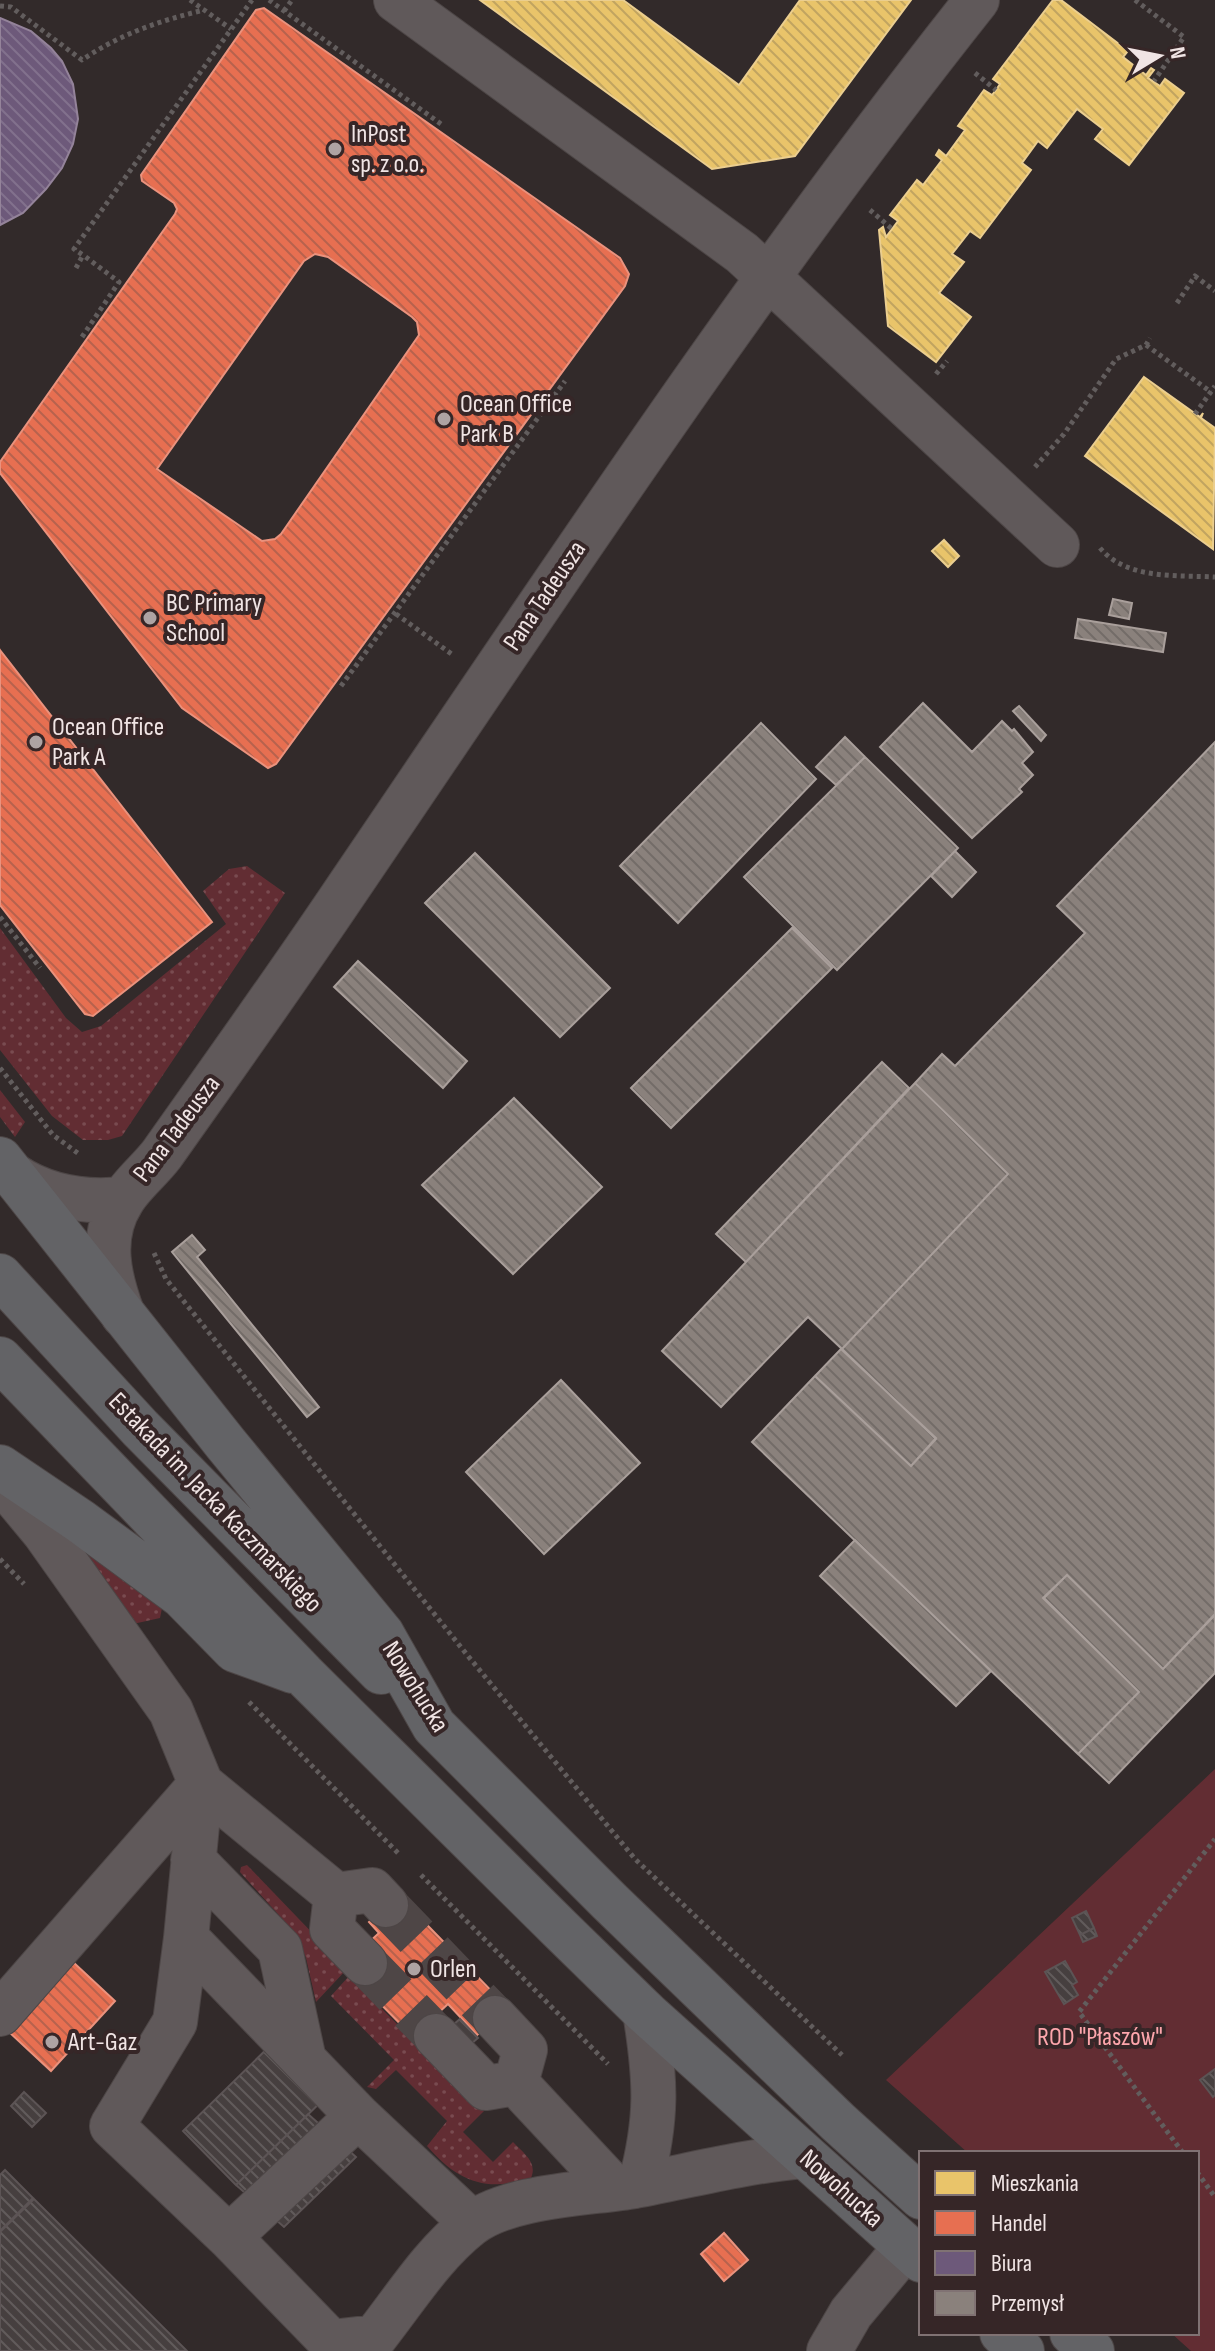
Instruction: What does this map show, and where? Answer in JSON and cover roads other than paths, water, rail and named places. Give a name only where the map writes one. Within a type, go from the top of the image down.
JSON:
[{"type":"main road","name":"Nowohucka","points":[[6,1167],[382,1634],[434,1726],[666,1956],[838,2122],[919,2195]]},
{"type":"main road","name":"Estakada im. Jacka Kaczmarskiego","points":[[0,1276],[64,1347],[434,1726]]},
{"type":"main road","points":[[0,1359],[303,1674]]},
{"type":"main road","name":"Nowohucka","points":[[0,1467],[182,1596],[235,1650],[303,1674],[645,2012],[913,2254]]},
{"type":"main road","points":[[1004,2335],[1022,2351]]},
{"type":"main road","points":[[1074,2335],[1092,2351]]},
{"type":"street","points":[[396,0],[742,253],[1077,543]]},
{"type":"street","name":"Pana Tadeusza","points":[[123,1315],[114,1292],[108,1258],[111,1231],[123,1199],[147,1175],[339,902],[622,482],[770,277],[977,0]]},
{"type":"street","name":"Pana Tadeusza","points":[[6,1167],[33,1187],[61,1196],[94,1201],[123,1199]]},
{"type":"street","points":[[0,1479],[44,1532],[171,1711],[201,1784],[336,1895],[372,1890],[386,1905]]},
{"type":"street","points":[[201,1784],[175,2022],[112,2126],[229,2237],[331,2342],[375,2337],[442,2252],[472,2223],[518,2203],[628,2187],[735,2164],[804,2156]]},
{"type":"street","points":[[0,2014],[201,1784]]},
{"type":"street","points":[[193,1860],[280,1949],[304,2060]]},
{"type":"street","points":[[336,1895],[332,1929],[365,1963]]},
{"type":"street","points":[[186,1938],[358,2116],[472,2223]]},
{"type":"street","points":[[628,2187],[651,2143],[655,2104],[653,2060],[645,2012]]},
{"type":"street","points":[[495,2018],[525,2050],[516,2083]]},
{"type":"street","points":[[436,2036],[486,2088],[516,2083]]},
{"type":"street","points":[[516,2083],[628,2187]]},
{"type":"street","points":[[229,2237],[358,2116]]},
{"type":"street","points":[[829,2351],[851,2313],[913,2254]]},
{"type":"tunnel","points":[[386,1905],[495,2018]]},
{"type":"tunnel","points":[[365,1963],[436,2036]]},
{"type":"place","name":"InPost sp. z o.o.","points":[[335,149]]},
{"type":"place","name":"Ocean Office Park B","points":[[444,419]]},
{"type":"place","name":"BC Primary School","points":[[150,618]]},
{"type":"place","name":"Ocean Office Park A","points":[[36,742]]},
{"type":"place","name":"Orlen","points":[[414,1969]]},
{"type":"place","name":"Art-Gaz","points":[[52,2042]]},
{"type":"park label","name":"ROD \"Płaszów\"","points":[[1100,2037]]}]
